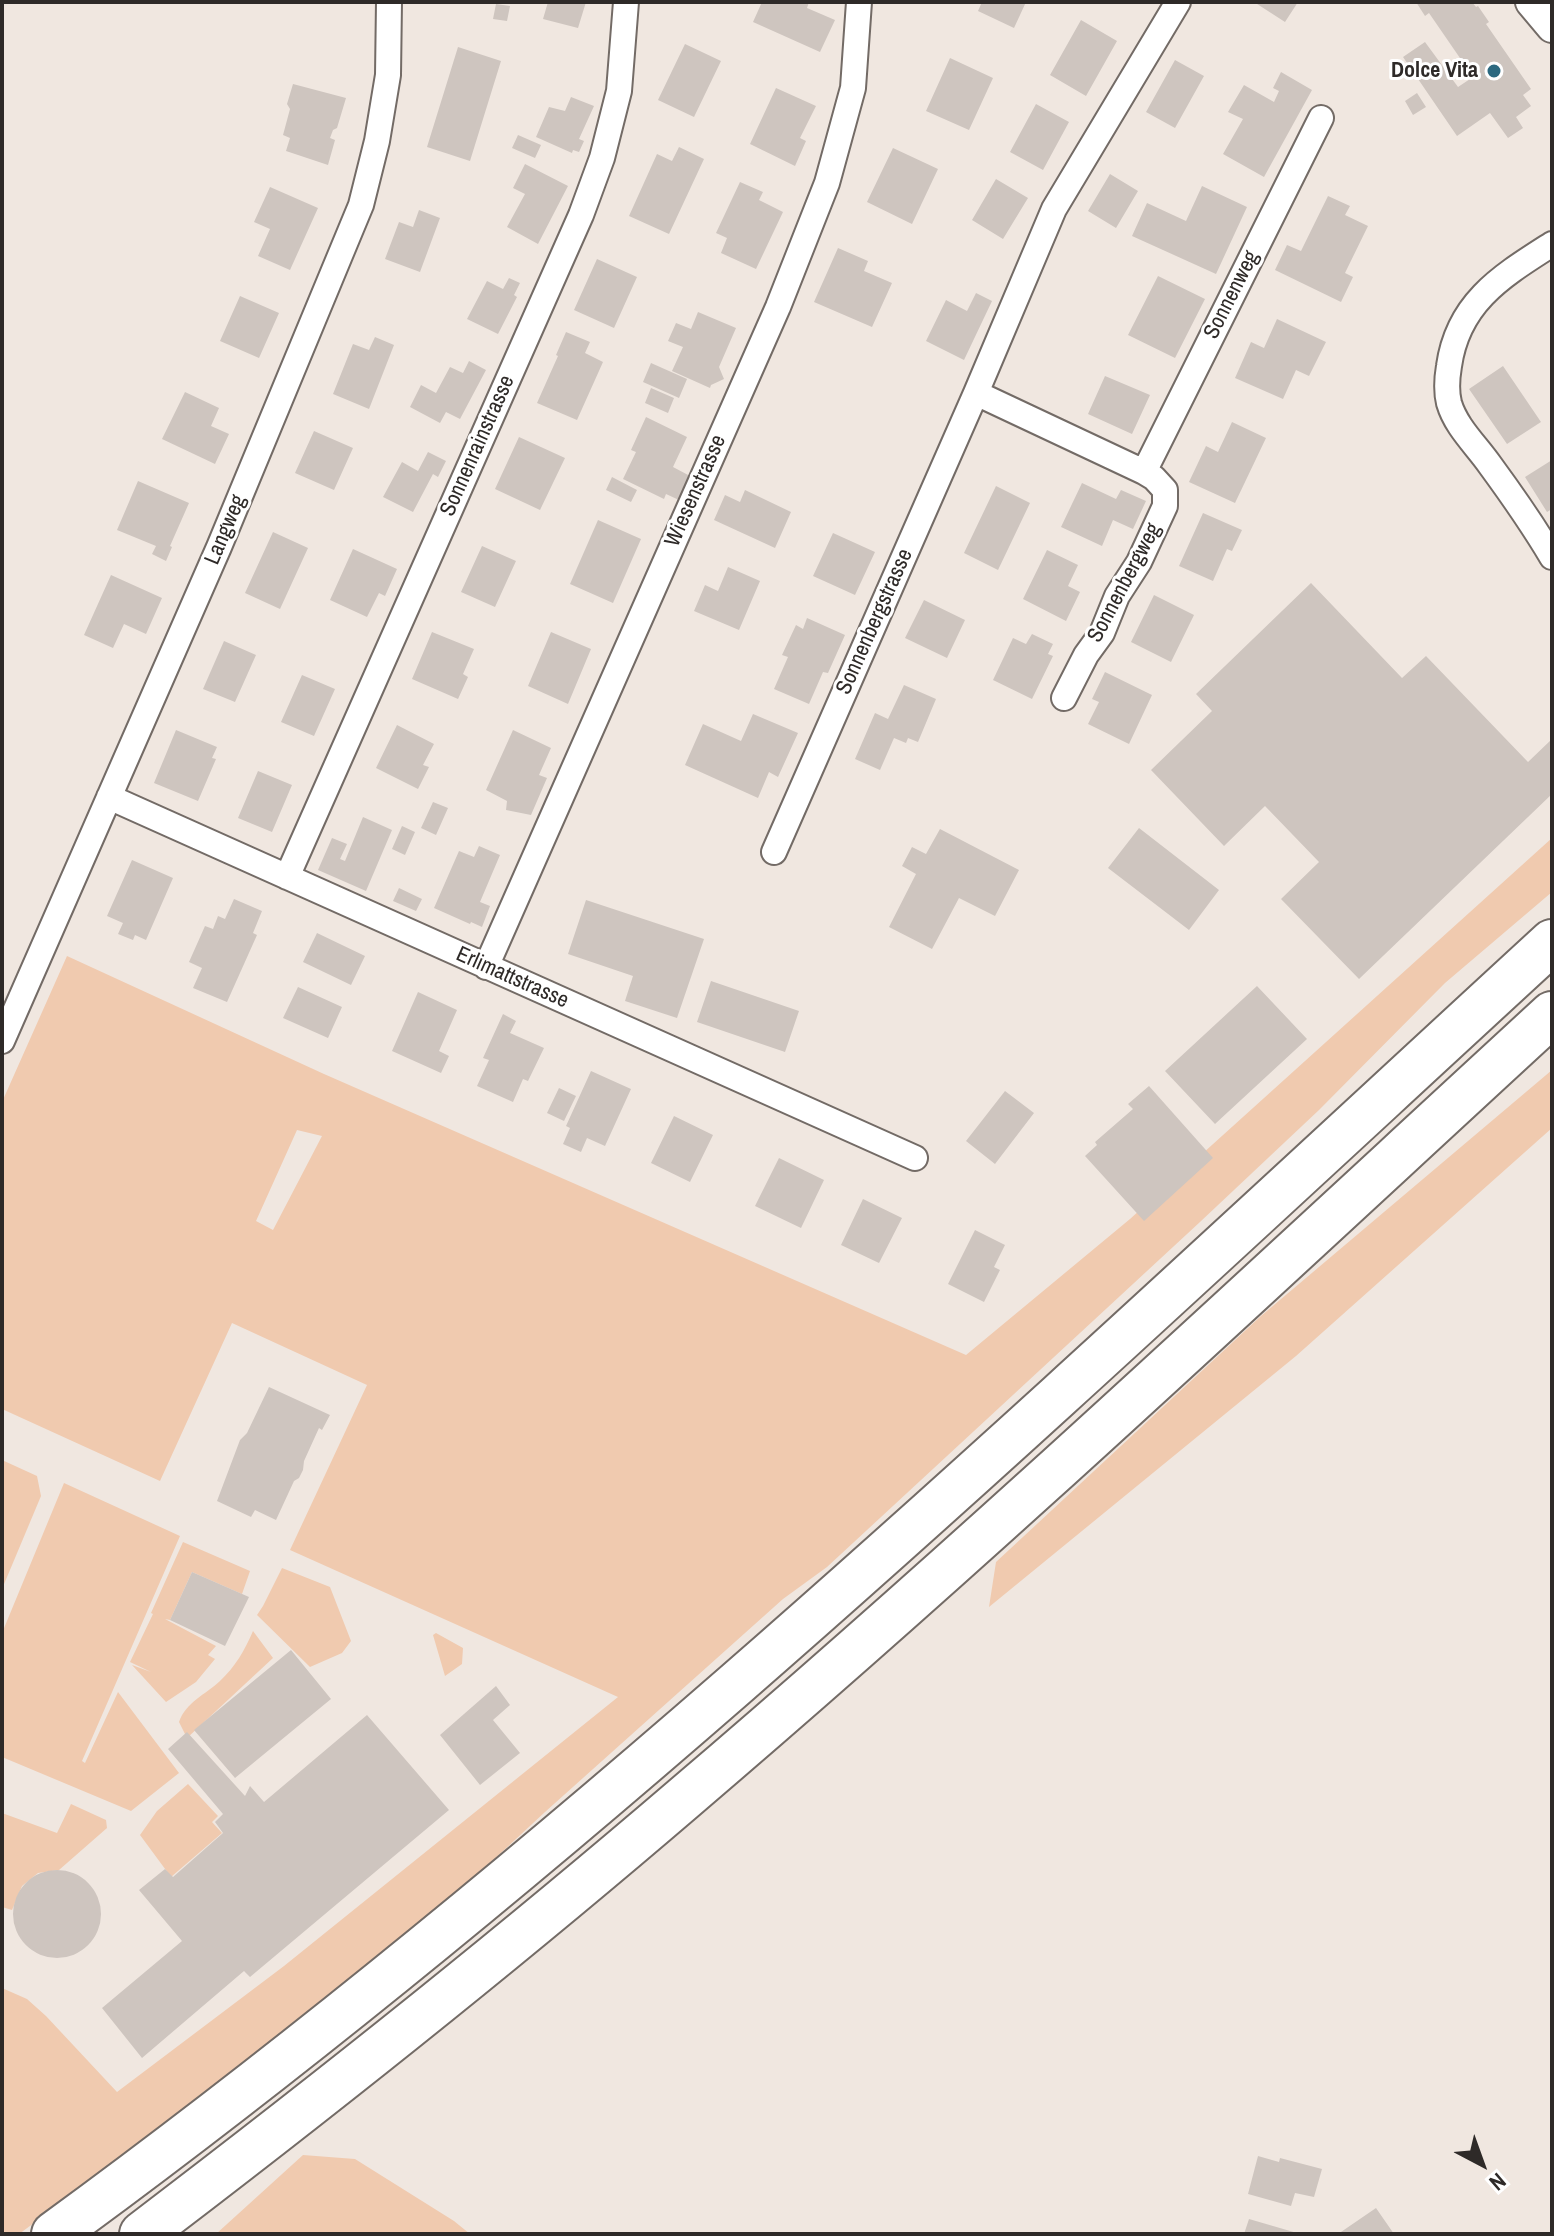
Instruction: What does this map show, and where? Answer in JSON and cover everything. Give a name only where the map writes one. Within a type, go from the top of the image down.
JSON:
[{"type":"highway","points":[[54,2234],[332,2021],[751,1671],[1100,1358],[1552,942]]},
{"type":"highway","points":[[142,2234],[371,2057],[684,1798],[1083,1445],[1552,1014]]},
{"type":"street","name":"Langweg","points":[[2,1041],[219,547],[361,205],[377,141],[388,75],[389,2]]},
{"type":"street","name":"Sonnenrainstrasse","points":[[287,877],[581,215],[602,158],[619,91],[626,2]]},
{"type":"street","name":"Wiesenstrasse","points":[[486,967],[778,307],[827,183],[853,88],[859,2]]},
{"type":"street","name":"Sonnenbergstrasse","points":[[774,852],[1054,209],[1178,2]]},
{"type":"street","points":[[1531,2],[1552,27]]},
{"type":"street","name":"Sonnenweg","points":[[1144,472],[1321,118]]},
{"type":"street","points":[[1552,244],[1503,275],[1471,307],[1452,345],[1447,379],[1449,403],[1461,428],[1527,515],[1552,557]]},
{"type":"street","points":[[976,393],[1144,472]]},
{"type":"street","name":"Sonnenbergweg","points":[[1064,698],[1086,655],[1102,633],[1117,596],[1139,562],[1165,506],[1165,490],[1144,472]]},
{"type":"street","name":"Erlimattstrasse","points":[[109,797],[915,1158]]},
{"type":"shaded area","points":[[1552,838],[1552,892],[1445,983],[1319,1110],[827,1567],[783,1599],[432,1917],[191,2108],[19,2234],[2,2234],[2,1988],[27,1999],[46,2016],[117,2092],[284,1966],[618,1697],[290,1550],[367,1385],[232,1323],[160,1481],[2,1409],[2,1102],[67,956],[324,1074],[966,1355],[1130,1219]],"holes":[[[297,1130],[322,1136],[273,1230],[256,1221]]]},
{"type":"shaded area","points":[[1552,1070],[1552,1128],[1296,1356],[989,1607],[996,1562],[1261,1316]]},
{"type":"shaded area","points":[[2,1460],[37,1476],[41,1496],[2,1589]]},
{"type":"shaded area","points":[[64,1483],[180,1536],[82,1761],[85,1763],[118,1692],[179,1773],[131,1811],[2,1757],[2,1633]]},
{"type":"shaded area","points":[[183,1542],[250,1571],[242,1594],[192,1572],[170,1620],[165,1619],[216,1646],[208,1655],[215,1659],[196,1682],[166,1702],[132,1665],[151,1672],[130,1662]]},
{"type":"shaded area","points":[[282,1568],[330,1587],[351,1641],[342,1653],[310,1667],[257,1615]]},
{"type":"shaded area","points":[[253,1631],[273,1658],[187,1738],[179,1722],[182,1715],[230,1670]]},
{"type":"shaded area","points":[[436,1633],[463,1648],[462,1664],[445,1676],[433,1635]]},
{"type":"shaded area","points":[[188,1784],[218,1816],[212,1822],[222,1833],[171,1877],[140,1835],[157,1811]]},
{"type":"shaded area","points":[[71,1804],[106,1820],[107,1828],[59,1870],[38,1873],[22,1886],[12,1910],[2,1907],[2,1813],[57,1833]]},
{"type":"shaded area","points":[[303,2155],[355,2159],[470,2234],[216,2234]]},
{"type":"building","points":[[548,2],[586,2],[578,28],[543,19]]},
{"type":"building","points":[[762,2],[809,2],[807,8],[835,20],[820,52],[753,22]]},
{"type":"building","points":[[982,2],[1026,2],[1014,28],[978,11]]},
{"type":"building","points":[[1254,2],[1298,2],[1285,22]]},
{"type":"building","name":"Dolce Vita","points":[[1416,2],[1472,2],[1478,6],[1489,22],[1486,24],[1531,89],[1523,95],[1531,106],[1516,117],[1523,128],[1508,138],[1490,113],[1457,136],[1403,57],[1425,42],[1458,87],[1473,77],[1429,13],[1425,16]]},
{"type":"building","points":[[496,4],[510,6],[507,21],[493,19]]},
{"type":"building","points":[[1081,20],[1117,41],[1086,96],[1050,75]]},
{"type":"building","points":[[685,44],[721,61],[694,117],[658,100]]},
{"type":"building","points":[[458,47],[501,61],[470,161],[427,147]]},
{"type":"building","points":[[950,58],[993,78],[969,130],[926,111]]},
{"type":"building","points":[[1175,60],[1204,76],[1175,128],[1146,112]]},
{"type":"building","points":[[1281,72],[1312,90],[1264,177],[1223,154],[1243,119],[1228,112],[1244,85],[1274,102],[1279,91],[1273,88]]},
{"type":"building","points":[[293,84],[346,98],[337,128],[330,138],[335,140],[328,165],[286,151],[290,138],[283,135]]},
{"type":"building","points":[[776,88],[816,106],[800,138],[806,141],[795,166],[750,144]]},
{"type":"building","points":[[1417,93],[1426,107],[1413,115],[1405,101]]},
{"type":"building","points":[[571,97],[594,106],[579,139],[584,141],[579,152],[573,150],[572,153],[536,137],[549,107],[565,111]]},
{"type":"building","points":[[1036,104],[1069,122],[1043,170],[1010,152]]},
{"type":"building","points":[[518,135],[541,145],[535,158],[512,148]]},
{"type":"building","points":[[679,147],[704,159],[669,234],[629,216],[657,154],[672,161]]},
{"type":"building","points":[[893,148],[938,169],[912,224],[867,202]]},
{"type":"building","points":[[525,164],[568,186],[538,244],[507,227],[525,194],[513,188]]},
{"type":"building","points":[[1110,174],[1138,191],[1116,228],[1088,211]]},
{"type":"building","points":[[996,179],[1028,198],[1003,239],[972,220]]},
{"type":"building","points":[[740,182],[763,192],[759,200],[783,212],[756,269],[721,253],[727,238],[716,233]]},
{"type":"building","points":[[1202,186],[1247,207],[1216,274],[1132,236],[1147,203],[1186,221]]},
{"type":"building","points":[[270,187],[318,208],[290,270],[258,256],[270,229],[254,222]]},
{"type":"building","points":[[1328,196],[1350,206],[1345,215],[1368,226],[1345,273],[1353,277],[1341,302],[1275,270],[1287,245],[1301,251]]},
{"type":"building","points":[[419,210],[440,218],[420,272],[385,259],[399,222],[413,227]]},
{"type":"building","points":[[838,248],[868,261],[864,271],[892,283],[872,327],[814,302]]},
{"type":"building","points":[[597,259],[637,277],[614,328],[574,310]]},
{"type":"building","points":[[1158,276],[1205,299],[1175,358],[1128,335]]},
{"type":"building","points":[[509,278],[520,283],[514,295],[517,297],[498,334],[467,319],[487,281],[503,289]]},
{"type":"building","points":[[976,293],[992,301],[964,360],[926,341],[946,300],[967,311]]},
{"type":"building","points":[[240,296],[279,313],[259,358],[220,341]]},
{"type":"building","points":[[698,312],[736,328],[719,367],[724,379],[710,388],[672,371],[683,347],[668,341],[676,323],[691,329]]},
{"type":"building","points":[[1277,319],[1326,342],[1309,376],[1296,370],[1283,399],[1235,378],[1251,342],[1264,348]]},
{"type":"building","points":[[566,332],[590,342],[585,353],[603,362],[577,420],[537,403]]},
{"type":"building","points":[[375,337],[394,345],[369,409],[333,394],[353,344],[369,350]]},
{"type":"building","points":[[469,361],[486,370],[460,419],[446,412],[440,423],[410,407],[421,385],[436,393],[450,367],[463,373]]},
{"type":"building","points":[[651,363],[687,379],[679,398],[643,382]]},
{"type":"building","points":[[1503,366],[1541,422],[1507,444],[1469,389]]},
{"type":"building","points":[[1105,376],[1150,395],[1132,434],[1088,414]]},
{"type":"building","points":[[651,388],[674,398],[668,413],[645,403]]},
{"type":"building","points":[[185,392],[219,408],[211,426],[229,434],[215,464],[162,439]]},
{"type":"building","points":[[646,417],[687,437],[673,467],[690,476],[679,500],[666,494],[664,499],[623,479],[636,452],[631,450]]},
{"type":"building","points":[[1232,422],[1266,438],[1235,503],[1189,482],[1206,446],[1218,452]]},
{"type":"building","points":[[314,431],[353,448],[334,490],[295,473]]},
{"type":"building","points":[[519,437],[565,458],[540,510],[495,489]]},
{"type":"building","points":[[428,452],[446,461],[438,477],[433,474],[413,512],[383,497],[402,462],[418,471]]},
{"type":"building","points":[[1552,460],[1552,509],[1547,512],[1525,477]]},
{"type":"building","points":[[612,477],[637,490],[631,502],[606,490]]},
{"type":"building","points":[[138,481],[189,503],[166,561],[152,554],[156,546],[117,530]]},
{"type":"building","points":[[1082,483],[1116,499],[1121,490],[1146,501],[1133,529],[1113,520],[1102,546],[1061,527]]},
{"type":"building","points":[[996,486],[1030,503],[998,570],[964,553]]},
{"type":"building","points":[[745,490],[791,512],[775,548],[714,520],[725,495],[740,502]]},
{"type":"building","points":[[1203,513],[1242,530],[1232,551],[1227,549],[1213,581],[1179,566]]},
{"type":"building","points":[[598,520],[641,539],[613,603],[570,584]]},
{"type":"building","points":[[273,532],[308,548],[280,609],[245,593]]},
{"type":"building","points":[[833,533],[875,552],[855,595],[813,576]]},
{"type":"building","points":[[482,546],[516,561],[495,607],[461,592]]},
{"type":"building","points":[[353,549],[397,569],[385,596],[379,593],[367,617],[330,600]]},
{"type":"building","points":[[1047,550],[1078,565],[1068,586],[1080,592],[1066,621],[1023,599]]},
{"type":"building","points":[[728,567],[760,581],[739,630],[694,611],[705,585],[718,591]]},
{"type":"building","points":[[111,575],[162,598],[146,634],[124,624],[113,648],[84,635]]},
{"type":"building","points":[[1311,583],[1402,678],[1426,656],[1528,762],[1552,739],[1552,794],[1359,979],[1281,899],[1319,862],[1265,806],[1224,846],[1151,770],[1212,711],[1196,694]]},
{"type":"building","points":[[1154,595],[1194,615],[1171,662],[1131,642]]},
{"type":"building","points":[[924,600],[965,620],[947,658],[905,638]]},
{"type":"building","points":[[807,618],[845,635],[828,673],[823,672],[809,704],[774,689],[788,657],[782,655],[796,625],[803,629]]},
{"type":"building","points":[[432,632],[474,649],[463,674],[468,677],[458,699],[412,679]]},
{"type":"building","points":[[551,632],[591,649],[568,704],[528,686]]},
{"type":"building","points":[[1032,634],[1053,644],[1048,654],[1053,656],[1032,699],[993,680],[1013,638],[1026,644]]},
{"type":"building","points":[[224,641],[256,655],[235,702],[203,689]]},
{"type":"building","points":[[1105,672],[1152,695],[1129,744],[1088,724],[1099,702],[1092,699]]},
{"type":"building","points":[[302,675],[335,689],[314,736],[281,722]]},
{"type":"building","points":[[904,685],[936,699],[918,742],[908,738],[906,743],[894,738],[880,770],[855,759],[875,713],[888,719]]},
{"type":"building","points":[[753,714],[798,733],[778,777],[769,772],[758,798],[685,765],[703,724],[741,741]]},
{"type":"building","points":[[397,725],[434,744],[423,765],[429,767],[418,789],[376,768]]},
{"type":"building","points":[[176,730],[217,747],[212,758],[216,759],[198,801],[154,783]]},
{"type":"building","points":[[513,730],[551,748],[539,775],[547,778],[531,815],[506,810],[507,801],[486,790]]},
{"type":"building","points":[[258,771],[292,785],[272,832],[238,818]]},
{"type":"building","points":[[433,802],[448,808],[436,835],[421,828]]},
{"type":"building","points":[[363,817],[392,830],[366,891],[318,870],[332,838],[347,844],[340,859],[345,861]]},
{"type":"building","points":[[402,826],[415,832],[405,855],[392,849]]},
{"type":"building","points":[[1139,828],[1219,890],[1189,930],[1108,868]]},
{"type":"building","points":[[940,829],[1019,870],[995,916],[959,898],[932,949],[889,927],[916,874],[902,866],[912,847],[926,854]]},
{"type":"building","points":[[479,846],[500,855],[480,902],[490,906],[482,927],[434,908],[459,851],[474,857]]},
{"type":"building","points":[[132,860],[173,878],[146,940],[135,935],[133,940],[118,934],[123,923],[107,916]]},
{"type":"building","points":[[399,888],[422,899],[416,911],[393,901]]},
{"type":"building","points":[[234,899],[262,911],[253,933],[257,935],[227,1002],[193,988],[202,968],[189,962],[205,926],[213,929],[218,916],[225,919]]},
{"type":"building","points":[[586,900],[704,939],[677,1018],[625,1001],[633,976],[568,954]]},
{"type":"building","points":[[317,933],[365,956],[351,985],[303,962]]},
{"type":"building","points":[[711,981],[799,1011],[785,1052],[697,1022]]},
{"type":"building","points":[[1257,986],[1307,1039],[1215,1124],[1165,1071]]},
{"type":"building","points":[[298,987],[342,1007],[328,1038],[283,1018]]},
{"type":"building","points":[[418,992],[457,1010],[439,1051],[449,1056],[441,1073],[392,1051]]},
{"type":"building","points":[[503,1014],[516,1021],[510,1033],[544,1048],[528,1081],[523,1079],[513,1102],[477,1086],[489,1060],[483,1058]]},
{"type":"building","points":[[591,1071],[631,1089],[605,1146],[587,1138],[581,1152],[563,1144],[570,1128],[566,1126]]},
{"type":"building","points":[[1149,1086],[1213,1158],[1144,1221],[1085,1156],[1097,1145],[1095,1142],[1133,1109],[1128,1104]]},
{"type":"building","points":[[559,1088],[576,1096],[564,1121],[547,1113]]},
{"type":"building","points":[[1005,1091],[1034,1113],[995,1164],[966,1141]]},
{"type":"building","points":[[674,1116],[713,1135],[690,1182],[651,1163]]},
{"type":"building","points":[[779,1158],[824,1180],[801,1228],[755,1206]]},
{"type":"building","points":[[863,1199],[902,1218],[879,1263],[841,1245]]},
{"type":"building","points":[[975,1230],[1005,1245],[994,1267],[1000,1270],[984,1302],[948,1284]]},
{"type":"building","points":[[269,1387],[330,1415],[322,1430],[319,1428],[303,1470],[294,1481],[276,1520],[255,1510],[251,1517],[217,1501],[240,1440],[247,1433]]},
{"type":"building","points":[[192,1572],[249,1597],[225,1646],[170,1620]]},
{"type":"building","points":[[291,1650],[331,1699],[235,1778],[194,1730]]},
{"type":"building","points":[[496,1686],[510,1705],[493,1720],[520,1753],[480,1785],[440,1735]]},
{"type":"building","points":[[367,1715],[449,1810],[250,1977],[244,1971],[142,2058],[102,2008],[182,1941],[139,1890],[165,1869],[173,1877],[223,1833],[215,1822],[223,1814],[168,1749],[187,1732],[245,1796],[250,1786],[264,1802]]},
{"type":"building","points":[[57,1870],[74,1873],[88,1883],[98,1897],[101,1914],[98,1931],[88,1945],[74,1955],[57,1958],[40,1955],[26,1945],[16,1931],[13,1914],[16,1897],[26,1883],[40,1873]]},
{"type":"building","points":[[1258,2156],[1279,2162],[1280,2158],[1322,2169],[1314,2197],[1295,2193],[1291,2206],[1248,2194]]},
{"type":"building","points":[[1376,2208],[1394,2234],[1338,2234]]},
{"type":"building","points":[[1249,2219],[1297,2233],[1244,2234]]},
{"type":"place","name":"Dolce Vita","points":[[1494,71]]}]
